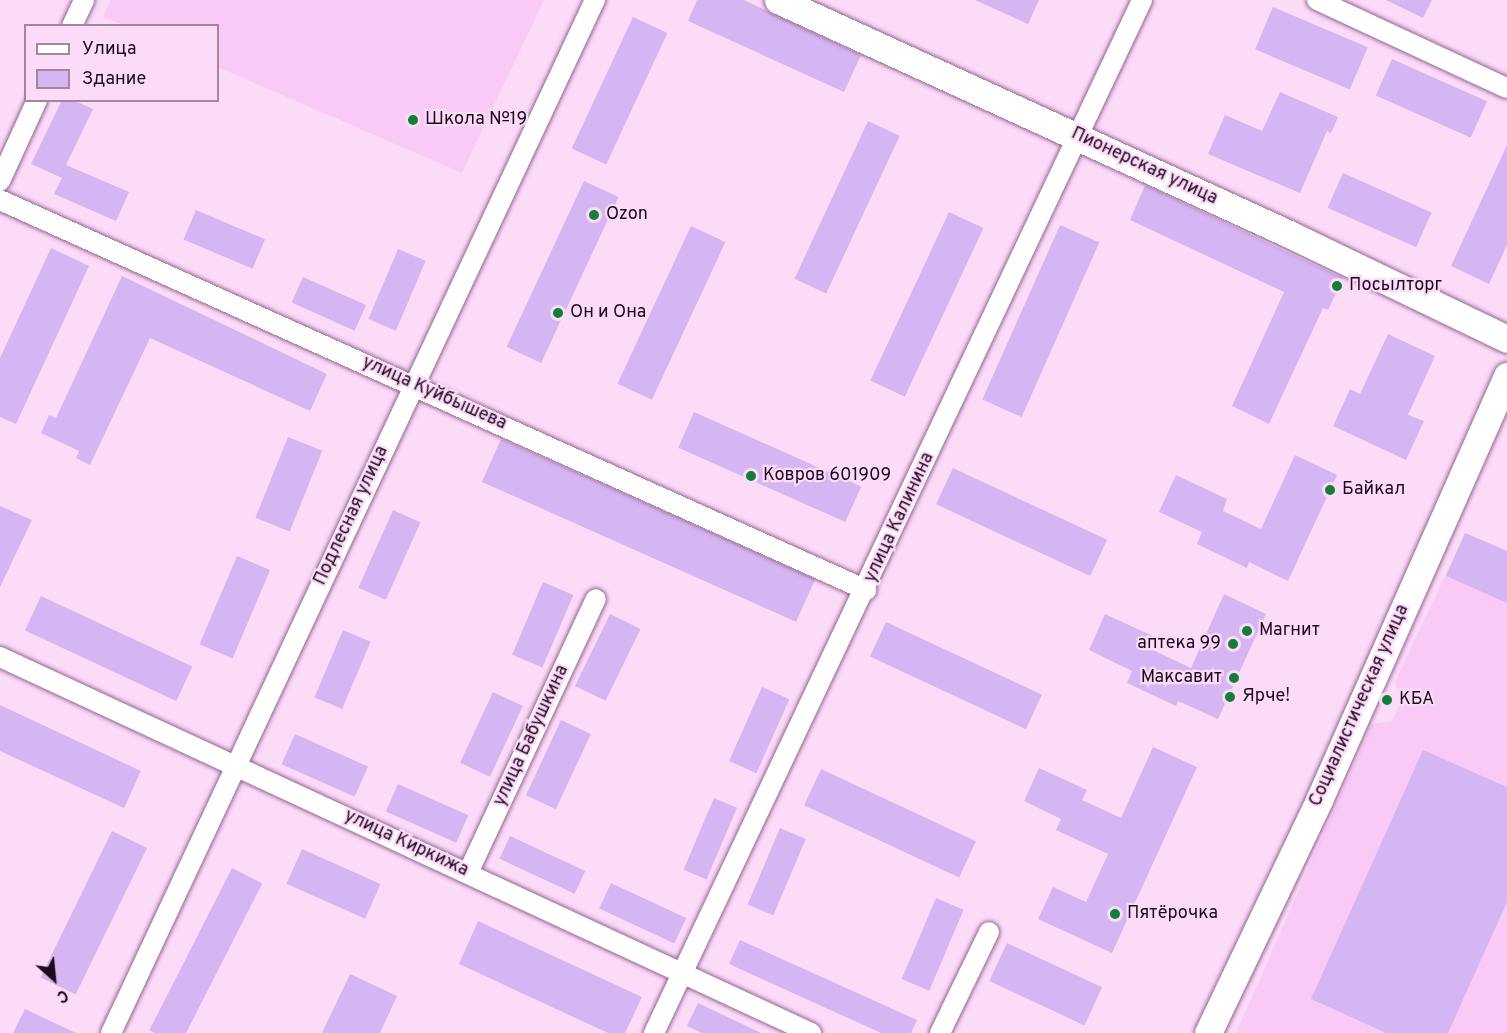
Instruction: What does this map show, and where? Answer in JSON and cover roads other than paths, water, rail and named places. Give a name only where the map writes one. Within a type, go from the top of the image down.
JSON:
[{"type":"street","points":[[73,24],[84,0]]},
{"type":"street","name":"Подлесная улица","points":[[111,1033],[413,384],[595,0]]},
{"type":"street","name":"Пионерская улица","points":[[778,0],[1078,137],[1507,339]]},
{"type":"street","name":"улица Калинина","points":[[654,1033],[866,590],[1142,0]]},
{"type":"street","points":[[1317,0],[1507,88]]},
{"type":"street","points":[[0,181],[36,102]]},
{"type":"street","name":"улица Куйбышева","points":[[0,200],[413,384],[866,590]]},
{"type":"street","name":"Социалистическая улица","points":[[1208,1033],[1323,789],[1507,376]]},
{"type":"street","name":"улица Бабушкина","points":[[468,873],[596,599]]},
{"type":"street","name":"улица Киркижа","points":[[0,657],[811,1033]]},
{"type":"street","points":[[940,1033],[989,932]]},
{"type":"place","name":"Школа №19","points":[[413,120]]},
{"type":"place","name":"Ozon","points":[[594,215]]},
{"type":"place","name":"Посылторг","points":[[1337,286]]},
{"type":"place","name":"Он и Она","points":[[558,313]]},
{"type":"place","name":"Ковров 601909","points":[[751,476]]},
{"type":"place","name":"Байкал","points":[[1330,490]]},
{"type":"place","name":"Магнит","points":[[1247,631]]},
{"type":"place","name":"аптека 99","points":[[1233,644]]},
{"type":"place","name":"Максавит","points":[[1234,678]]},
{"type":"place","name":"Ярче!","points":[[1230,697]]},
{"type":"place","name":"КБА","points":[[1387,700]]},
{"type":"place","name":"Пятёрочка","points":[[1115,914]]}]
